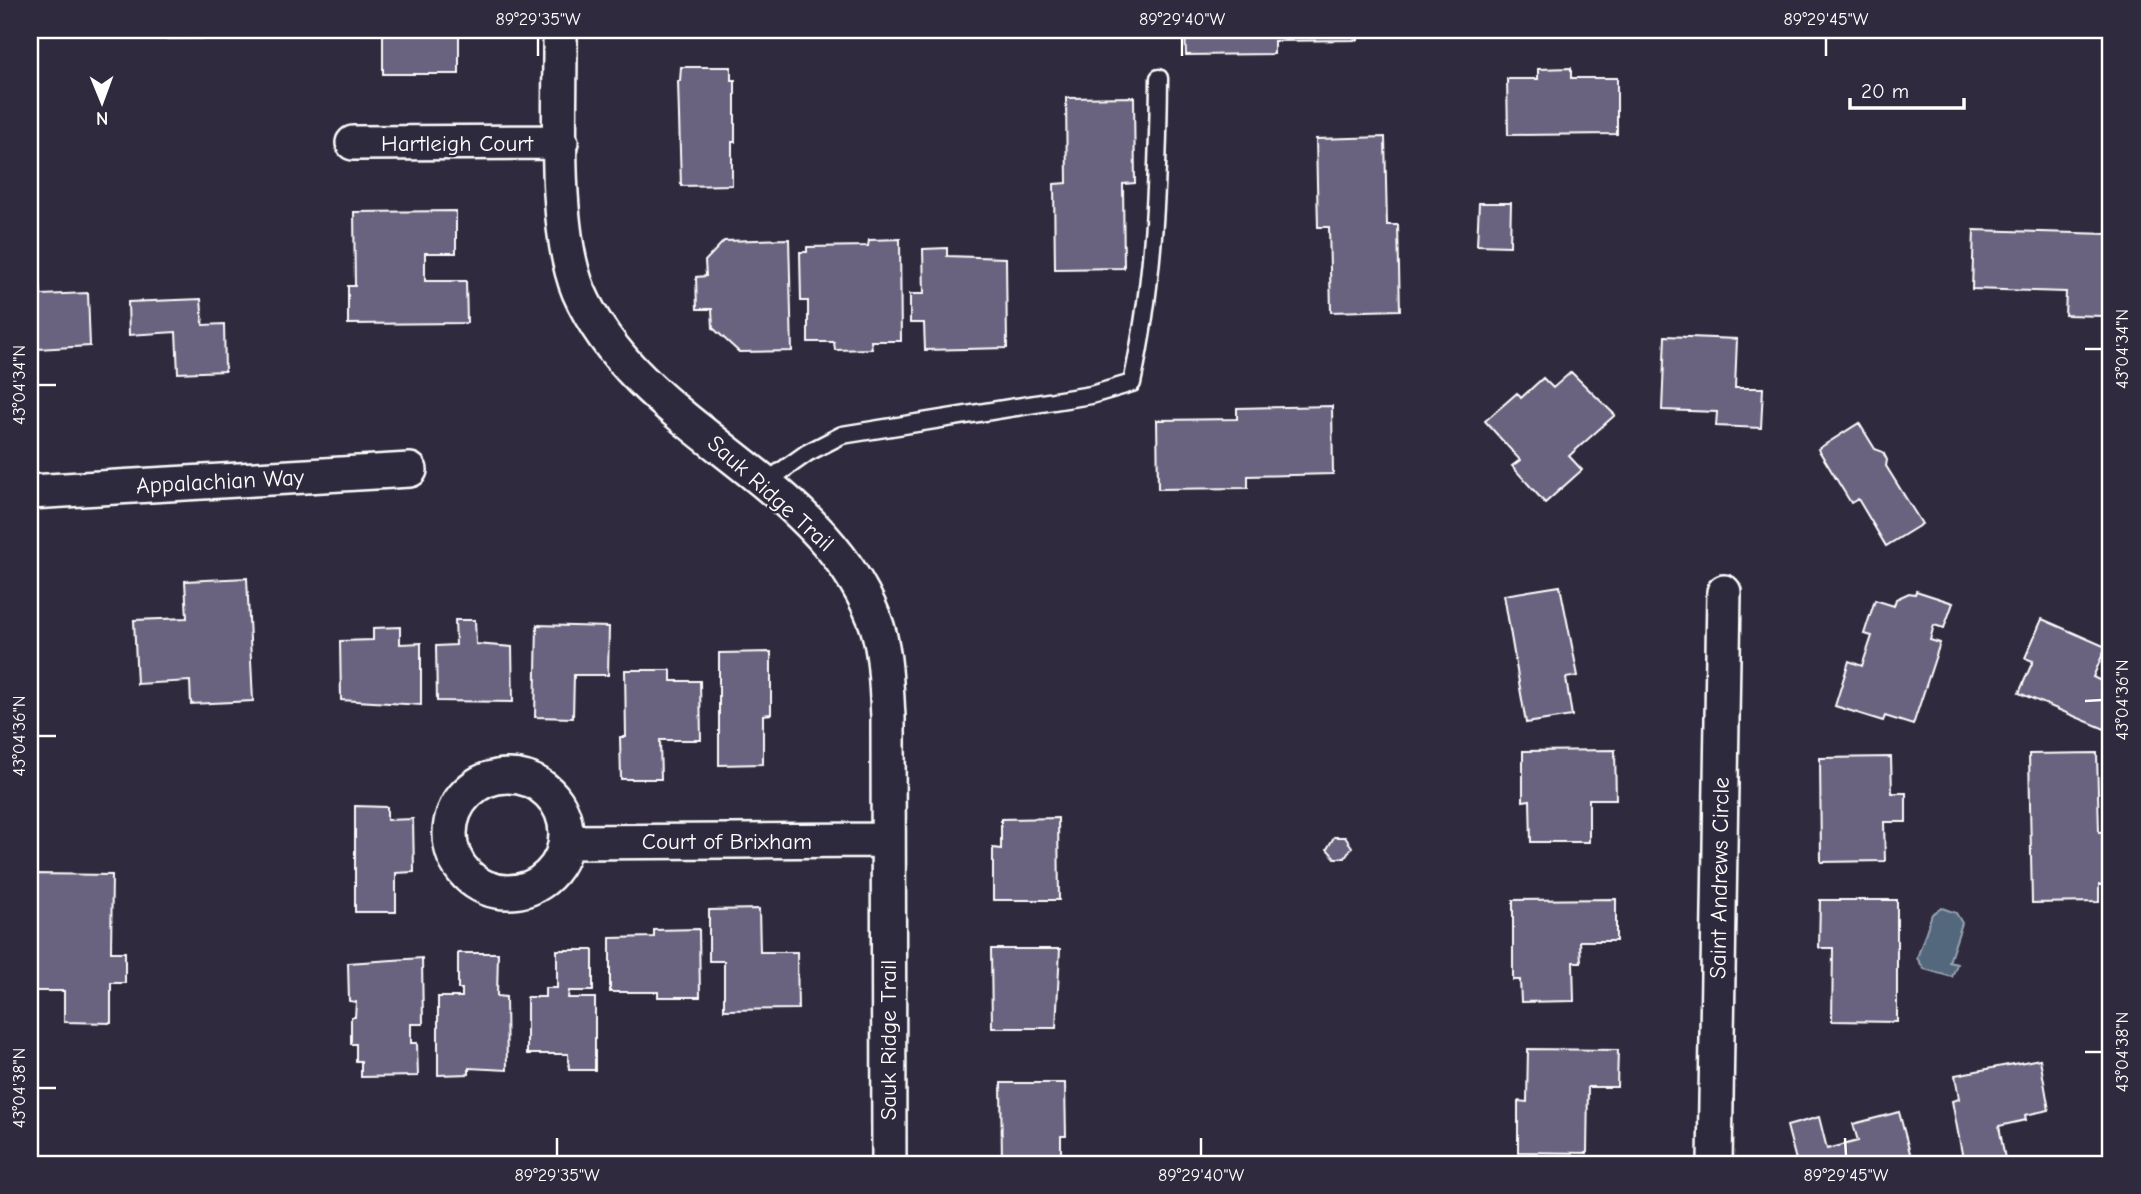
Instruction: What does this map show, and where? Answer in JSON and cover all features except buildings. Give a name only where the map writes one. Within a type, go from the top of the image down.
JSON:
[{"type":"street","name":"Sauk Ridge Trail","points":[[560,30],[561,142],[567,250],[578,290],[594,321],[631,369],[766,482],[827,539],[854,576],[875,620],[885,671],[888,717],[889,1164]]},
{"type":"street","name":"Hartleigh Court","points":[[353,143],[561,142]]},
{"type":"street","name":"Appalachian Way","points":[[30,492],[410,470]]},
{"type":"street","name":"Saint Andrews Circle","points":[[1715,1164],[1724,592]]},
{"type":"street","name":"Court of Brixham","points":[[566,842],[887,839]]},
{"type":"lane","points":[[766,482],[807,453],[842,435],[1091,395],[1132,383],[1143,335],[1155,218],[1159,78]]},
{"type":"water","points":[[1942,908],[1956,913],[1962,923],[1949,962],[1957,964],[1952,977],[1924,969],[1917,958],[1932,914]]}]
